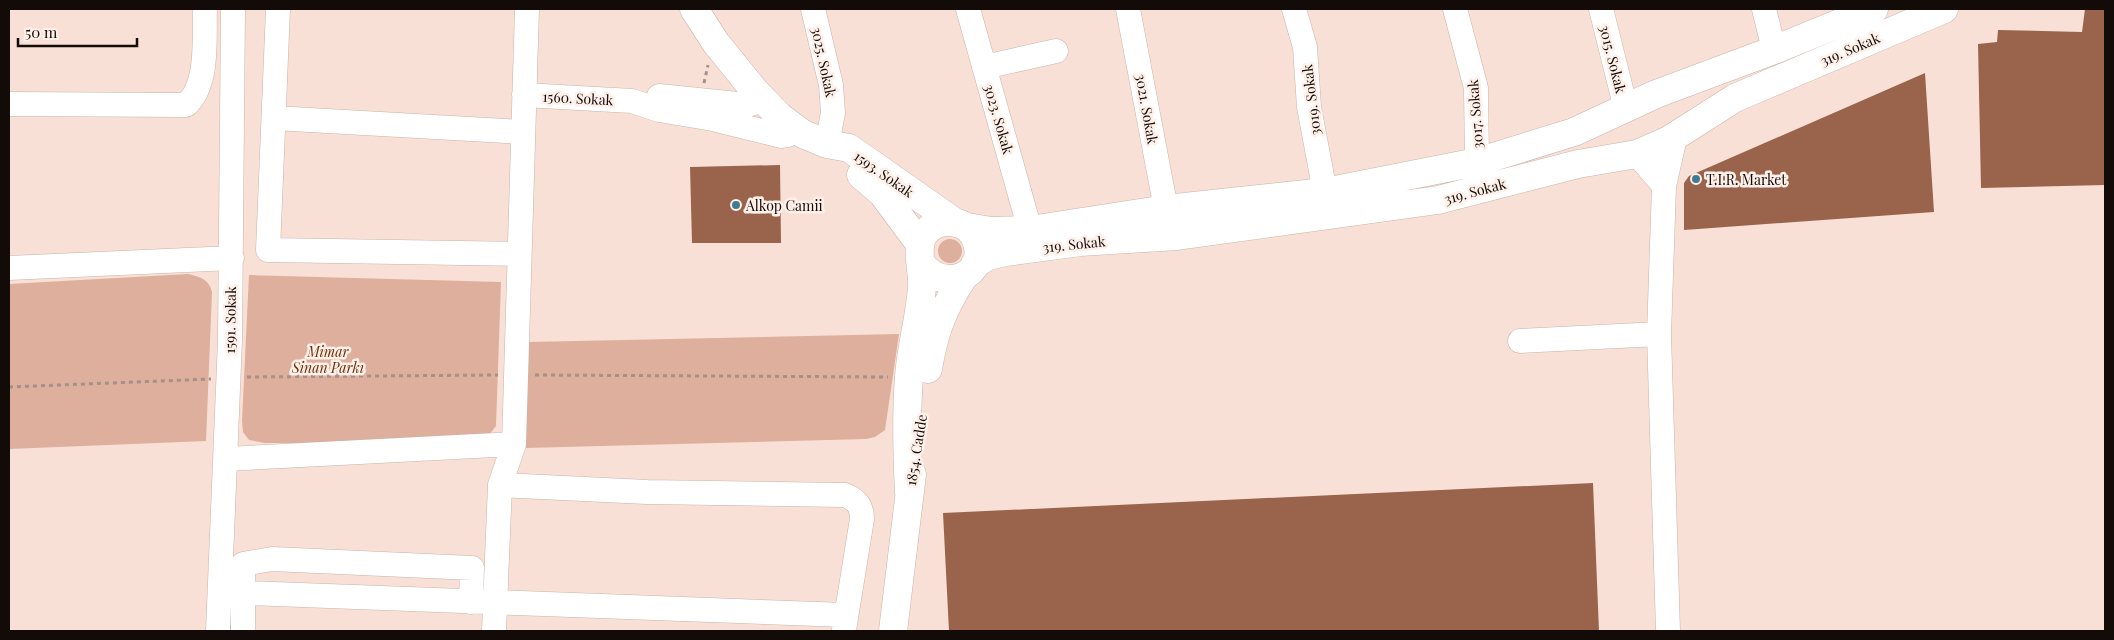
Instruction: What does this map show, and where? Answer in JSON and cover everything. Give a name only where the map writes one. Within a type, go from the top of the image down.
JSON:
[{"type":"main road","points":[[694,9],[716,43],[780,117],[796,128],[827,144]]},
{"type":"main road","name":"319. Sokak","points":[[960,224],[991,231],[1030,230],[1166,209],[1325,192],[1477,162],[1574,132],[1656,94],[1774,50],[1874,9]]},
{"type":"main road","name":"319. Sokak","points":[[969,270],[988,256],[1005,252],[1080,242],[1186,234],[1438,200],[1578,164],[1637,154],[1675,137],[1735,98],[1944,9]]},
{"type":"main road","points":[[1656,94],[1663,97],[1673,107],[1677,122],[1675,137]]},
{"type":"main road","points":[[1626,109],[1623,131],[1628,143],[1637,154]]},
{"type":"main road","name":"1593. Sokak","points":[[827,144],[849,148],[960,224]]},
{"type":"main road","name":"1593. Sokak","points":[[827,144],[840,160],[882,193],[921,253]]},
{"type":"main road","points":[[909,492],[907,447],[909,377],[922,292],[921,253],[923,236],[936,224],[960,224],[976,239],[978,247],[969,270],[954,280],[935,277],[921,253]]},
{"type":"main road","name":"1854. Cadde","points":[[893,631],[909,492],[936,328],[944,307],[969,270]]},
{"type":"street","points":[[9,104],[186,105],[196,94],[201,82],[205,9]]},
{"type":"street","name":"1591. Sokak","points":[[218,631],[226,459],[232,258],[233,9]]},
{"type":"street","points":[[278,9],[268,250],[519,254]]},
{"type":"street","points":[[494,631],[500,485],[514,444],[526,9],[515,9]]},
{"type":"street","name":"3025. Sokak","points":[[812,9],[828,66],[832,92],[833,113],[827,144]]},
{"type":"street","name":"3023. Sokak","points":[[968,9],[1030,230]]},
{"type":"street","name":"3021. Sokak","points":[[1128,9],[1166,209]]},
{"type":"street","name":"3019. Sokak","points":[[1294,9],[1305,47],[1309,107],[1325,192]]},
{"type":"street","name":"3017. Sokak","points":[[1455,9],[1476,88],[1477,162]]},
{"type":"street","name":"3015. Sokak","points":[[1601,9],[1626,109]]},
{"type":"street","points":[[1764,9],[1774,50]]},
{"type":"street","points":[[984,66],[1056,51]]},
{"type":"street","name":"1560. Sokak","points":[[524,95],[632,101],[652,96],[710,102]]},
{"type":"street","points":[[710,102],[747,105],[757,102],[762,98]]},
{"type":"street","points":[[710,102],[782,136],[788,135],[796,128]]},
{"type":"street","points":[[274,118],[523,132]]},
{"type":"street","points":[[1668,631],[1659,334],[1664,186],[1675,137]]},
{"type":"street","points":[[1637,154],[1664,186]]},
{"type":"street","points":[[9,268],[232,258]]},
{"type":"street","points":[[1520,341],[1659,334]]},
{"type":"street","points":[[226,459],[514,444]]},
{"type":"street","points":[[245,594],[495,603],[845,623],[862,519],[859,504],[854,499],[845,495],[647,492],[500,485]]},
{"type":"street","points":[[244,631],[245,594],[243,564],[272,559],[472,568],[471,602]]},
{"type":"path","points":[[709,59],[710,102]]},
{"type":"path","points":[[243,378],[507,375]]},
{"type":"path","points":[[527,376],[909,377]]},
{"type":"path","points":[[9,387],[218,378]]},
{"type":"green space","points":[[950,239],[955,240],[961,246],[961,256],[955,262],[950,263],[945,262],[939,256],[938,251],[939,246],[945,240]]},
{"type":"green space","points":[[188,274],[206,281],[212,292],[206,441],[9,449],[9,284]]},
{"type":"green space","name":"Mimar Sinan Parkı","points":[[249,275],[501,282],[496,426],[489,435],[311,443],[265,443],[249,440],[243,432],[242,421]]},
{"type":"green space","points":[[899,334],[885,430],[875,437],[866,439],[525,448],[529,342]]},
{"type":"building","points":[[2085,9],[2105,9],[2105,185],[1981,188],[1978,44],[1997,42],[1998,30],[2082,32]]},
{"type":"building","points":[[1925,73],[1934,212],[1684,230],[1684,183],[1689,176]]},
{"type":"building","name":"Alkop Camii","points":[[780,165],[781,243],[692,243],[690,167]]},
{"type":"building","points":[[1593,483],[1599,631],[949,631],[943,513]]},
{"type":"place","name":"T.I.R. Market","points":[[1696,179]]},
{"type":"place","name":"Alkop Camii","points":[[736,205]]}]
